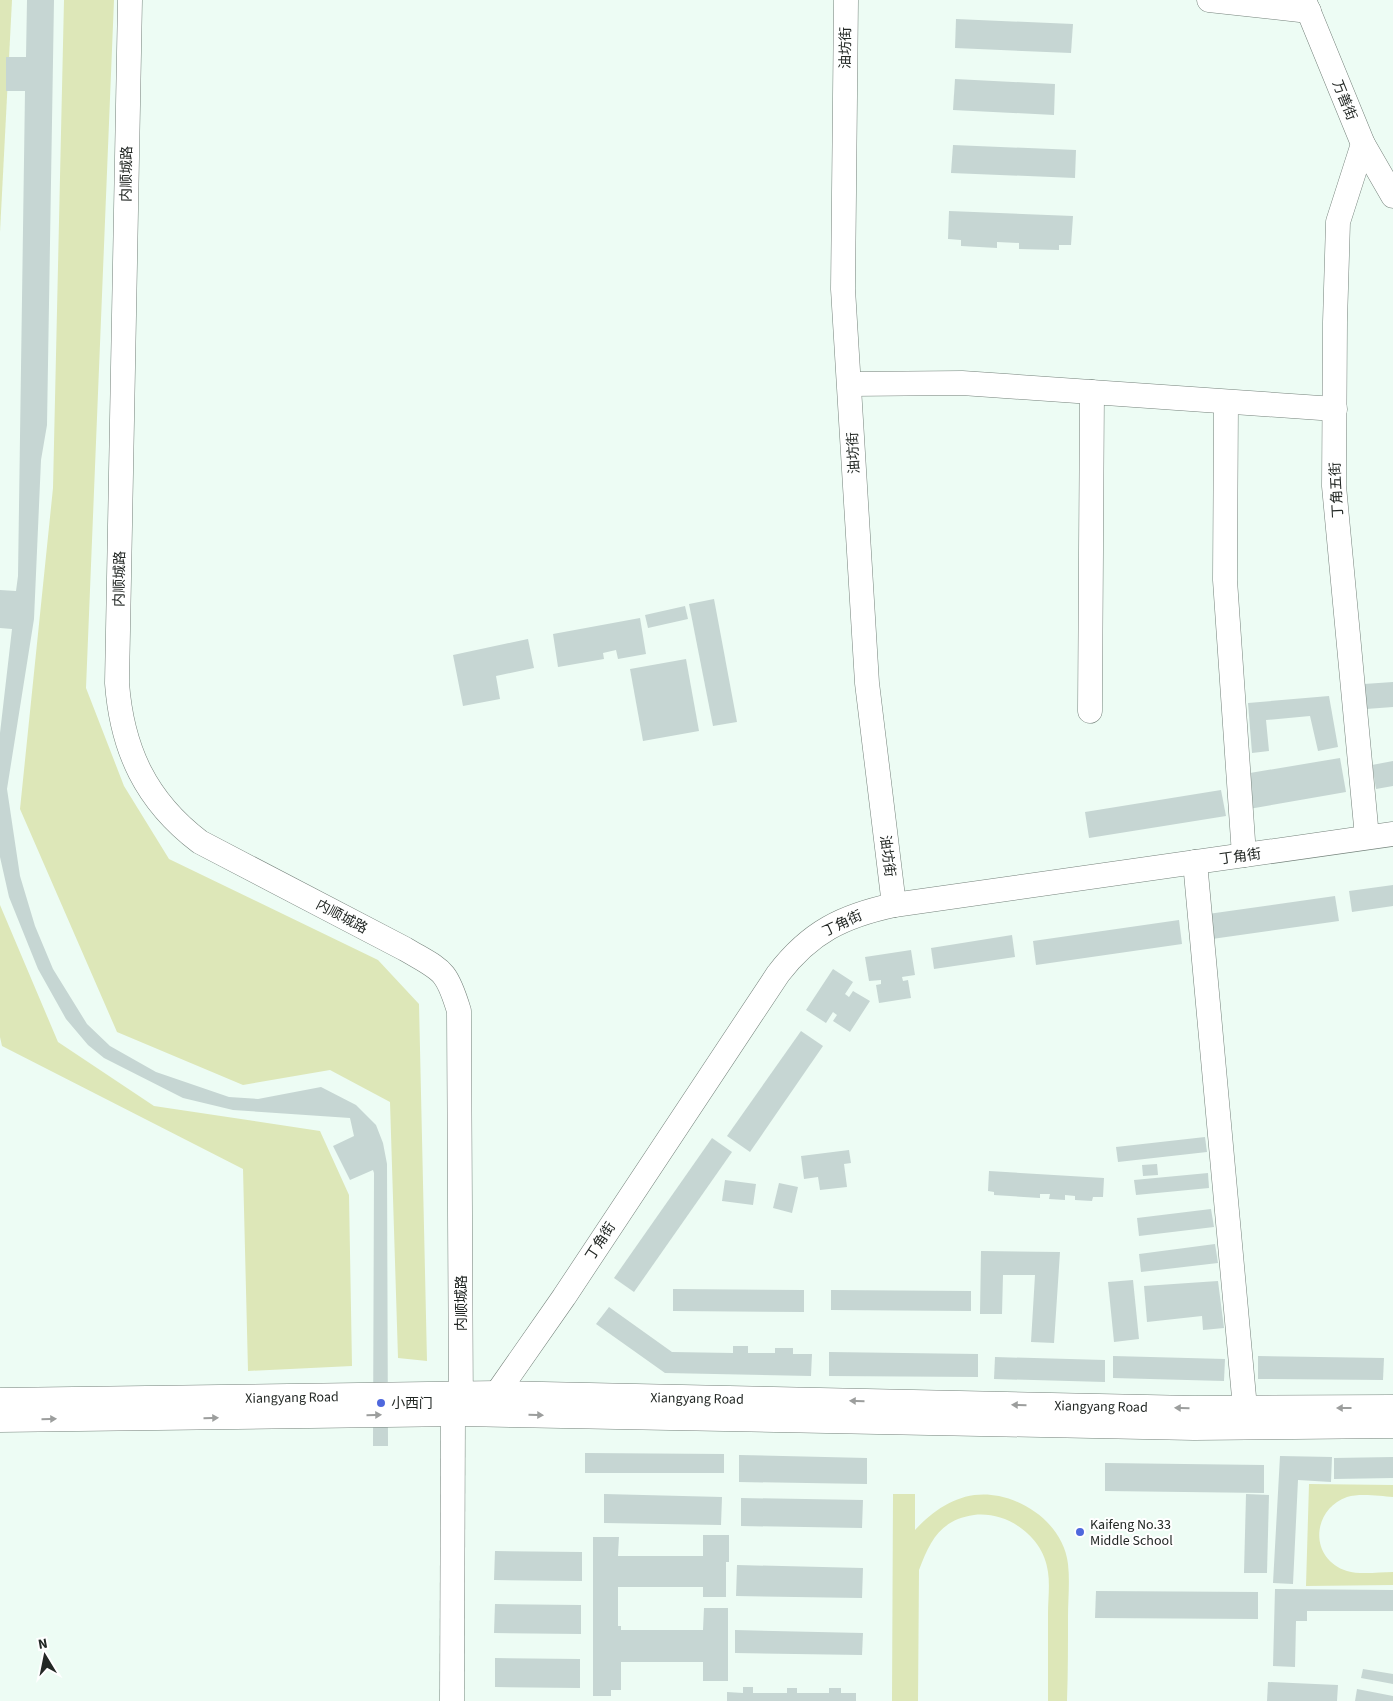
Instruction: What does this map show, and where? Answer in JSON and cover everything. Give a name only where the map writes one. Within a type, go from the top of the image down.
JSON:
[{"type":"street","name":"内顺城路","points":[[130,0],[117,683],[121,720],[127,746],[148,788],[180,826],[200,842],[436,967],[446,976],[450,984],[458,1011],[452,1701]]},
{"type":"street","name":"油坊街","points":[[846,0],[843,289],[867,683],[894,904]]},
{"type":"street","points":[[1209,0],[1306,5]]},
{"type":"street","name":"万善街","points":[[1306,5],[1362,144],[1393,196]]},
{"type":"street","name":"丁角五街","points":[[1362,144],[1338,222],[1334,486],[1367,838]]},
{"type":"street","points":[[850,384],[962,383],[1334,409]]},
{"type":"street","points":[[1090,711],[1092,392]]},
{"type":"street","points":[[1226,402],[1225,580],[1244,855]]},
{"type":"street","name":"丁角街","points":[[497,1394],[791,957],[828,927],[870,910],[894,904],[1393,834]]},
{"type":"street","points":[[1195,862],[1245,1408]]},
{"type":"street","name":"Xiangyang Road","points":[[0,1420],[454,1406],[497,1394],[1245,1408],[1393,1407]]},
{"type":"street","name":"Xiangyang Road","points":[[0,1400],[454,1406],[1194,1428],[1393,1426]]},
{"type":"green space","points":[[0,0],[12,0],[0,232]]},
{"type":"green space","points":[[64,0],[114,0],[86,688],[124,786],[169,859],[378,960],[419,1004],[427,1361],[398,1358],[390,1102],[330,1070],[243,1085],[117,1032],[20,809],[53,488]]},
{"type":"green space","points":[[0,905],[58,1042],[154,1106],[320,1131],[349,1195],[352,1366],[248,1371],[243,1169],[2,1046],[0,1037]]},
{"type":"green space","points":[[1309,1484],[1393,1485],[1393,1497],[1358,1495],[1347,1497],[1335,1503],[1326,1512],[1319,1534],[1321,1546],[1326,1556],[1335,1565],[1352,1572],[1393,1572],[1393,1585],[1306,1586]]},
{"type":"green space","points":[[893,1494],[915,1494],[915,1530],[924,1521],[952,1501],[963,1497],[987,1494],[1011,1499],[1023,1505],[1034,1511],[1053,1529],[1065,1551],[1069,1570],[1067,1701],[1048,1701],[1049,1582],[1045,1559],[1040,1548],[1022,1529],[1011,1522],[999,1517],[974,1515],[962,1518],[945,1527],[932,1541],[927,1550],[919,1570],[918,1701],[892,1701]]},
{"type":"building","points":[[27,0],[54,0],[47,425],[41,460],[34,619],[7,789],[20,876],[35,926],[53,969],[87,1024],[110,1046],[156,1072],[229,1097],[258,1099],[321,1087],[356,1105],[376,1125],[383,1143],[387,1164],[388,1446],[373,1446],[374,1173],[373,1170],[350,1180],[333,1146],[354,1136],[350,1118],[233,1110],[183,1098],[104,1058],[88,1045],[66,1019],[38,969],[9,897],[0,857],[0,733],[12,629],[0,628],[0,590],[16,591],[18,576],[25,91],[6,91],[6,57],[26,57]]},
{"type":"building","points":[[956,19],[1073,24],[1071,53],[955,48]]},
{"type":"building","points":[[955,79],[1055,84],[1054,115],[953,110]]},
{"type":"building","points":[[953,145],[1076,150],[1075,178],[951,173]]},
{"type":"building","points":[[949,211],[1073,216],[1071,245],[1059,245],[1059,250],[1019,249],[1019,243],[997,242],[997,248],[961,246],[961,240],[948,239]]},
{"type":"building","points":[[714,599],[737,722],[713,726],[689,604]]},
{"type":"building","points":[[685,606],[688,619],[648,628],[645,615]]},
{"type":"building","points":[[640,618],[646,654],[618,659],[616,650],[603,653],[604,659],[558,667],[553,634]]},
{"type":"building","points":[[528,639],[534,668],[496,676],[500,699],[463,706],[453,655]]},
{"type":"building","points":[[686,659],[699,731],[643,741],[630,669]]},
{"type":"building","points":[[1393,682],[1393,707],[1366,709],[1364,684]]},
{"type":"building","points":[[1329,696],[1338,747],[1318,751],[1310,716],[1266,720],[1269,751],[1252,753],[1248,703]]},
{"type":"building","points":[[1340,758],[1346,792],[1249,809],[1244,774]]},
{"type":"building","points":[[1393,761],[1393,786],[1376,789],[1372,765]]},
{"type":"building","points":[[1221,790],[1226,816],[1089,838],[1085,812]]},
{"type":"building","points":[[1393,885],[1393,906],[1352,912],[1349,891]]},
{"type":"building","points":[[1335,896],[1339,921],[1212,939],[1208,914]]},
{"type":"building","points":[[1179,920],[1182,944],[1036,965],[1033,941]]},
{"type":"building","points":[[1012,935],[1015,957],[934,969],[931,948]]},
{"type":"building","points":[[911,950],[915,975],[902,977],[903,981],[908,980],[911,998],[879,1003],[876,985],[881,984],[881,980],[869,981],[865,957]]},
{"type":"building","points":[[833,969],[853,982],[845,994],[849,997],[853,991],[870,1001],[850,1032],[833,1021],[837,1015],[833,1012],[826,1023],[806,1010]]},
{"type":"building","points":[[801,1031],[823,1046],[750,1152],[727,1136]]},
{"type":"building","points":[[1205,1137],[1207,1152],[1118,1162],[1116,1147]]},
{"type":"building","points":[[712,1138],[732,1152],[634,1292],[614,1278]]},
{"type":"building","points":[[849,1150],[851,1163],[844,1164],[847,1187],[820,1190],[818,1177],[804,1179],[801,1156]]},
{"type":"building","points":[[1157,1164],[1158,1175],[1143,1176],[1142,1165]]},
{"type":"building","points":[[989,1171],[1104,1178],[1103,1197],[1093,1197],[1092,1201],[1075,1200],[1075,1196],[1065,1195],[1065,1200],[1049,1199],[1050,1194],[1040,1194],[1040,1198],[994,1195],[994,1192],[988,1191]]},
{"type":"building","points":[[1208,1173],[1209,1188],[1136,1195],[1134,1180]]},
{"type":"building","points":[[725,1180],[756,1184],[753,1205],[722,1201]]},
{"type":"building","points":[[779,1183],[798,1187],[792,1213],[773,1208]]},
{"type":"building","points":[[1211,1209],[1214,1227],[1139,1236],[1137,1218]]},
{"type":"building","points":[[1215,1244],[1218,1263],[1141,1272],[1139,1254]]},
{"type":"building","points":[[981,1251],[1060,1252],[1054,1343],[1031,1342],[1035,1275],[1003,1275],[1002,1314],[980,1314]]},
{"type":"building","points":[[1133,1280],[1139,1339],[1114,1342],[1108,1282]]},
{"type":"building","points":[[1218,1281],[1224,1328],[1203,1330],[1202,1316],[1147,1322],[1144,1286]]},
{"type":"building","points":[[673,1289],[804,1290],[804,1312],[673,1311]]},
{"type":"building","points":[[831,1290],[971,1291],[971,1311],[831,1310]]},
{"type":"building","points":[[609,1307],[672,1352],[733,1353],[733,1346],[748,1346],[748,1353],[775,1353],[775,1348],[793,1348],[793,1354],[812,1354],[811,1376],[665,1373],[596,1324]]},
{"type":"building","points":[[829,1352],[978,1354],[978,1377],[829,1376]]},
{"type":"building","points":[[1113,1356],[1225,1359],[1224,1381],[1113,1378]]},
{"type":"building","points":[[1258,1356],[1384,1358],[1383,1380],[1258,1379]]},
{"type":"building","points":[[995,1357],[1105,1360],[1105,1382],[994,1379]]},
{"type":"building","points":[[585,1453],[724,1454],[724,1473],[585,1473]]},
{"type":"building","points":[[739,1455],[867,1458],[867,1484],[739,1482]]},
{"type":"building","points":[[1280,1456],[1332,1457],[1331,1482],[1298,1480],[1293,1584],[1273,1583]]},
{"type":"building","points":[[1393,1457],[1393,1478],[1334,1479],[1334,1458]]},
{"type":"building","points":[[1105,1463],[1264,1465],[1264,1493],[1105,1491]]},
{"type":"building","points":[[604,1494],[722,1497],[721,1525],[604,1523]]},
{"type":"building","points":[[1246,1494],[1269,1495],[1267,1573],[1244,1573]]},
{"type":"building","points":[[741,1498],[863,1500],[862,1528],[741,1526]]},
{"type":"building","points":[[703,1535],[729,1535],[729,1562],[726,1562],[726,1597],[703,1597],[703,1587],[618,1587],[618,1626],[621,1626],[621,1630],[703,1630],[704,1608],[728,1608],[728,1681],[703,1681],[703,1662],[621,1662],[621,1690],[611,1690],[611,1696],[593,1696],[593,1537],[619,1537],[618,1556],[703,1556]]},
{"type":"building","points":[[495,1551],[582,1552],[582,1581],[494,1580]]},
{"type":"building","points":[[737,1565],[863,1568],[862,1598],[736,1596]]},
{"type":"building","points":[[1275,1589],[1393,1590],[1393,1611],[1307,1611],[1307,1621],[1296,1621],[1295,1667],[1273,1666]]},
{"type":"building","points":[[1096,1591],[1258,1592],[1258,1619],[1095,1618]]},
{"type":"building","points":[[495,1604],[581,1605],[581,1634],[494,1633]]},
{"type":"building","points":[[735,1630],[863,1633],[862,1655],[735,1653]]},
{"type":"building","points":[[495,1658],[580,1659],[580,1688],[495,1687]]},
{"type":"building","points":[[1363,1669],[1393,1674],[1393,1684],[1361,1678]]},
{"type":"building","points":[[1268,1682],[1338,1685],[1337,1701],[1267,1701]]},
{"type":"building","points":[[743,1687],[753,1687],[753,1693],[787,1693],[787,1688],[797,1688],[797,1693],[829,1693],[829,1688],[841,1688],[841,1693],[856,1693],[856,1701],[727,1701],[727,1692],[743,1693]]},
{"type":"building","points":[[1357,1689],[1393,1696],[1393,1701],[1355,1701]]},
{"type":"place","name":"小西门","points":[[381,1403]]},
{"type":"place","name":"Kaifeng No.33 Middle School","points":[[1080,1532]]}]
